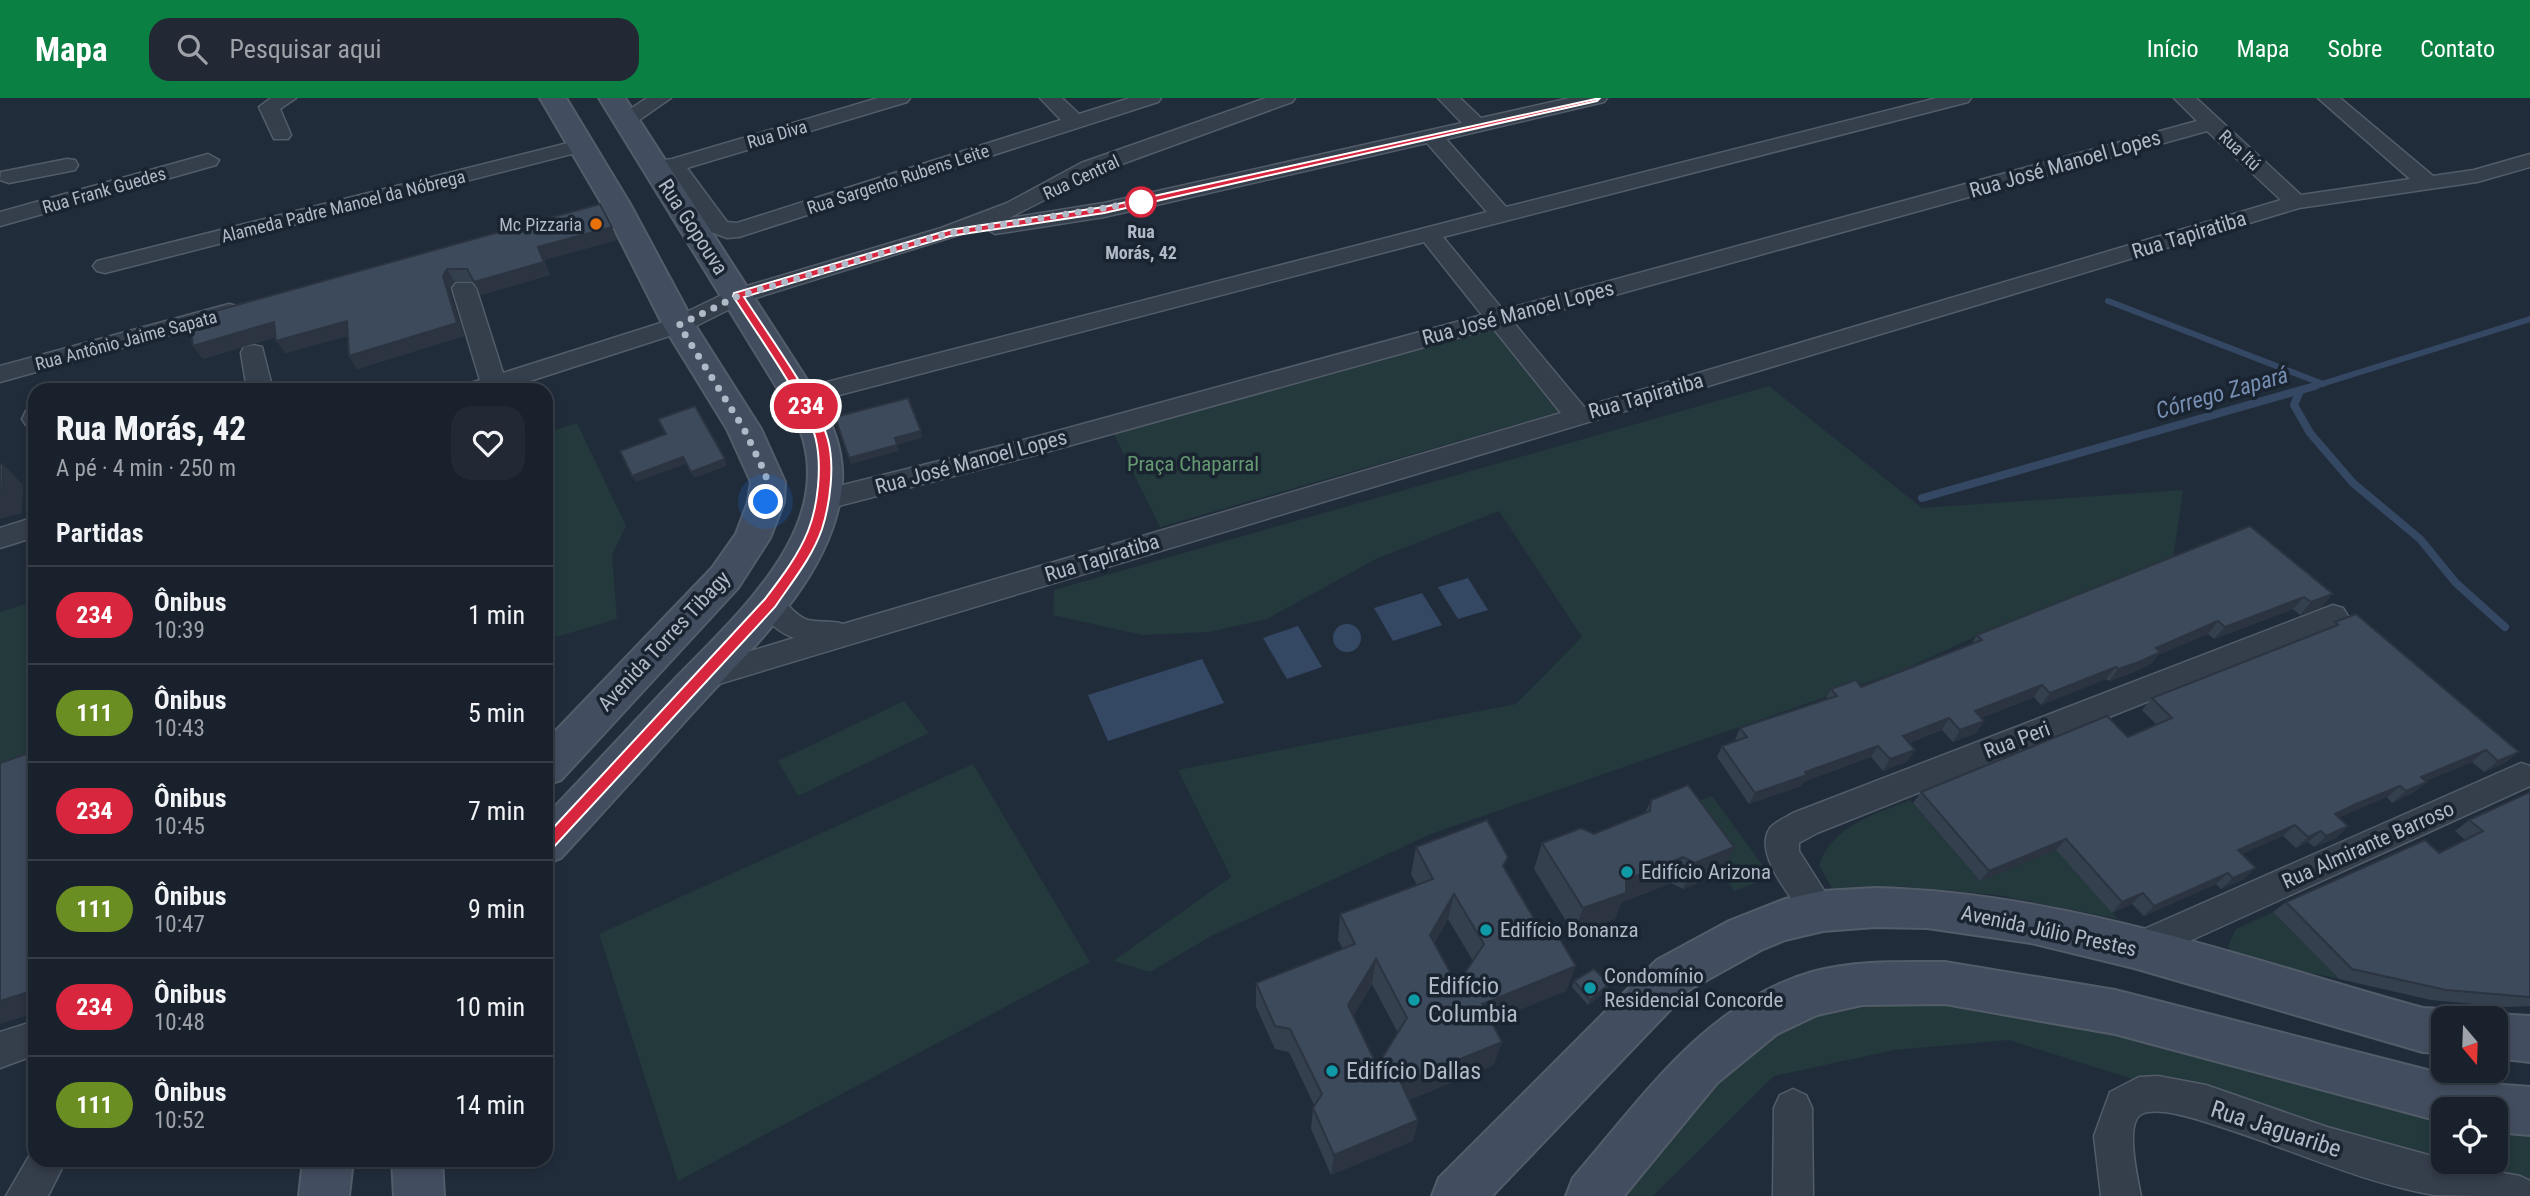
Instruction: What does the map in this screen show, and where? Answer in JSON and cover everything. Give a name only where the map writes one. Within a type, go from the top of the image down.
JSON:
[{"type":"main road","name":"Avenida Torres Tibagy","points":[[552,98],[580,146],[603,208],[744,429],[766,475],[766,502],[752,538],[725,578],[553,761]]},
{"type":"main road","name":"Rua Gopouva","points":[[619,109],[664,166],[738,296],[801,397],[822,439],[825,471],[823,500],[816,529],[800,561],[770,603],[699,678]]},
{"type":"main road","points":[[553,837],[699,678]]},
{"type":"main road","name":"Avenida Júlio Prestes","points":[[1481,1186],[1673,975],[1711,950],[1820,911],[1897,905],[1982,914],[2138,948],[2431,1030]]},
{"type":"main road","points":[[1591,1196],[1700,1067],[1760,1018],[1812,995],[1862,984],[1945,983],[2115,1012],[2478,1107],[2530,1111]]},
{"type":"main road","points":[[2508,1037],[2530,1039]]},
{"type":"main road","points":[[324,1196],[327,1167]]},
{"type":"main road","points":[[417,1167],[419,1196]]},
{"type":"street","points":[[281,135],[269,107],[286,98]]},
{"type":"street","points":[[619,109],[661,98]]},
{"type":"street","name":"Rua Diva","points":[[664,166],[874,102],[900,98]]},
{"type":"street","points":[[1050,98],[1074,121]]},
{"type":"street","name":"Rua Sargento Rubens Leite","points":[[664,166],[719,226],[727,231],[739,230],[1151,98]]},
{"type":"street","name":"Rua Central","points":[[498,383],[679,325],[738,296],[949,233],[1015,208],[1089,169],[1286,98]]},
{"type":"street","points":[[1448,98],[1477,126]]},
{"type":"street","points":[[949,233],[1104,210],[1597,98]]},
{"type":"street","points":[[801,397],[1045,331],[1503,217],[1961,98]]},
{"type":"street","name":"Rua Itú","points":[[2184,98],[2296,202]]},
{"type":"street","points":[[2328,98],[2427,182]]},
{"type":"street","name":"Rua José Manoel Lopes","points":[[823,500],[1039,444],[2212,124]]},
{"type":"street","points":[[1433,137],[1503,217]]},
{"type":"street","name":"Alameda Padre Manoel da Nóbrega","points":[[105,266],[580,146]]},
{"type":"street","points":[[8,155],[5,178],[67,165]]},
{"type":"street","name":"Rua Frank Guedes","points":[[0,219],[208,160]]},
{"type":"street","name":"Rua Tapiratiba","points":[[699,678],[2296,202],[2477,176],[2530,160]]},
{"type":"street","points":[[1060,186],[1075,200],[1104,210]]},
{"type":"street","points":[[1430,235],[1577,416]]},
{"type":"street","points":[[464,288],[484,383]]},
{"type":"street","name":"Rua Antônio Jaime Sapata","points":[[0,374],[246,307]]},
{"type":"street","points":[[253,353],[259,383]]},
{"type":"street","points":[[0,538],[28,529]]},
{"type":"street","name":"Rua Tapiratiba","points":[[770,603],[786,624],[813,634],[868,628]]},
{"type":"street","name":"Rua Peri","points":[[1820,911],[1782,854],[1783,836],[1805,823],[2333,615]]},
{"type":"street","name":"Rua Almirante Barroso","points":[[2138,948],[2521,776]]},
{"type":"street","points":[[2216,914],[2208,939],[2210,953],[2223,967],[2247,980]]},
{"type":"street","points":[[0,1051],[28,1041]]},
{"type":"street","name":"Rua Jaguaribe","points":[[2121,1196],[2113,1136],[2123,1105],[2141,1095],[2176,1098],[2239,1114],[2434,1187],[2520,1196]]},
{"type":"street","points":[[1793,1108],[1793,1196]]},
{"type":"street","points":[[26,1196],[43,1167]]},
{"type":"green space","name":"Praça Chaparral","points":[[1496,329],[1562,411],[1160,527],[1113,432]]},
{"type":"green space","points":[[1769,386],[1922,508],[2183,490],[2173,560],[2013,620],[1900,671],[1431,834],[1213,935],[1150,972],[1113,961],[1231,877],[1178,770],[1516,704],[1582,637],[1499,511],[1378,558],[1267,619],[1209,632],[1142,635],[1053,615],[1054,590]]},
{"type":"green space","points":[[577,423],[626,526],[612,555],[617,619],[553,638],[553,431]]},
{"type":"green space","points":[[28,603],[28,774],[0,784],[0,612]]},
{"type":"green space","points":[[904,701],[929,733],[798,796],[778,761]]},
{"type":"green space","points":[[973,764],[1090,962],[678,1181],[599,934]]},
{"type":"green space","points":[[1712,796],[1771,877],[1734,891],[1677,809]]},
{"type":"green space","points":[[1910,800],[1980,881],[2056,850],[2118,919],[1997,895],[1897,886],[1834,892],[1819,865],[1834,840],[1856,823]]},
{"type":"green space","points":[[2273,912],[2339,979],[2232,956],[2228,946],[2236,929]]},
{"type":"green space","points":[[1950,988],[2431,1107],[2431,1159],[2260,1108],[2129,1078],[2009,1040],[1894,1050],[1774,1076],[1653,1196],[1630,1196],[1607,1188],[1763,1022]]},
{"type":"green space","points":[[2508,1114],[2530,1116],[2530,1183],[2483,1174],[2508,1174]]},
{"type":"water","points":[[1468,578],[1488,610],[1458,619],[1438,587]]},
{"type":"water","points":[[1422,593],[1442,625],[1393,641],[1374,608]]},
{"type":"water","points":[[1347,624],[1357,628],[1361,638],[1357,648],[1347,652],[1337,648],[1333,638],[1337,628]]},
{"type":"water","points":[[1298,626],[1322,667],[1287,679],[1263,638]]},
{"type":"water","points":[[1202,659],[1224,703],[1108,741],[1088,695]]},
{"type":"building","points":[[600,204],[612,227],[538,247],[544,262],[474,282],[467,269],[447,269],[443,276],[457,323],[349,356],[347,321],[276,341],[274,322],[193,346],[190,318]]},
{"type":"building","points":[[908,398],[921,431],[895,438],[897,445],[849,458],[835,417]]},
{"type":"building","points":[[695,406],[725,459],[691,472],[683,457],[632,476],[620,451],[666,434],[658,419]]},
{"type":"building","points":[[3,464],[2,493],[0,494],[0,465]]},
{"type":"building","points":[[2250,526],[2333,594],[2311,602],[2304,597],[2225,627],[2218,621],[2156,648],[2161,652],[2139,662],[2118,669],[2116,667],[2050,693],[2042,685],[1975,711],[1984,721],[1960,730],[1949,718],[1903,736],[1915,750],[1890,759],[1878,746],[1755,793],[1722,746],[1747,737],[1740,728],[1837,696],[1831,689],[1856,680],[1861,687],[1982,640],[1977,635]]},
{"type":"building","points":[[2356,614],[2519,752],[2498,761],[2486,750],[2421,777],[2427,782],[2406,791],[2400,786],[2356,804],[2335,814],[2348,826],[2326,836],[2321,831],[2308,837],[2295,825],[2238,850],[2256,868],[2233,878],[2228,873],[2154,906],[2143,893],[2122,902],[2066,839],[1989,871],[1921,792],[2107,716],[2128,737],[2172,718],[2152,698],[2338,625],[2335,622]]},
{"type":"building","points":[[28,753],[28,992],[0,1001],[0,763]]},
{"type":"building","points":[[1688,785],[1734,847],[1695,863],[1683,857],[1626,880],[1626,893],[1583,908],[1542,843],[1581,828],[1594,834],[1650,811],[1651,800]]},
{"type":"building","points":[[2530,792],[2530,997],[2446,990],[2352,969],[2286,902],[2425,840],[2439,853],[2483,831],[2469,820]]},
{"type":"building","points":[[1487,820],[1508,857],[1503,866],[1536,922],[1551,924],[1576,966],[1482,1004],[1502,1042],[1401,1083],[1418,1120],[1334,1155],[1313,1108],[1322,1094],[1290,1029],[1275,1026],[1256,983],[1355,944],[1340,914],[1433,879],[1416,847]],"holes":[[[1454,894],[1484,944],[1457,985],[1430,935]],[[1376,959],[1407,1018],[1377,1066],[1348,1005]]]},
{"type":"building","name":"Condomínio Residencial Concorde","points":[[1594,969],[1609,984],[1590,1000],[1574,981]]},
{"type":"waterway","points":[[2108,301],[2322,384]]},
{"type":"waterway","name":"Córrego Zapará","points":[[2322,384],[2530,319]]},
{"type":"waterway","name":"Córrego Zapará","points":[[2309,388],[2322,384]]},
{"type":"waterway","name":"Córrego Zapará","points":[[1922,498],[2315,386]]},
{"type":"waterway","points":[[2300,391],[2294,405],[2310,433],[2353,483],[2420,539],[2456,583],[2505,627]]},
{"type":"bus line","name":"234","points":[[553,837],[770,603],[800,561],[816,529],[823,500],[825,471],[822,439],[801,397],[738,296],[949,233],[1104,210],[1597,98]]},
{"type":"place","name":"Rua Morás, 42","points":[[1141,202]]},
{"type":"place","name":"Mc Pizzaria","points":[[596,224]]},
{"type":"place","name":"Edifício Arizona","points":[[1627,872]]},
{"type":"place","name":"Edifício Bonanza","points":[[1486,930]]},
{"type":"place","name":"Condomínio Residencial Concorde","points":[[1590,988]]},
{"type":"place","name":"Edifício Columbia","points":[[1414,1000]]},
{"type":"place","name":"Edifício Dallas","points":[[1332,1071]]},
{"type":"route","points":[[766,502],[766,475],[744,429],[679,325],[738,296],[949,233],[1017,225],[1141,202]]}]
